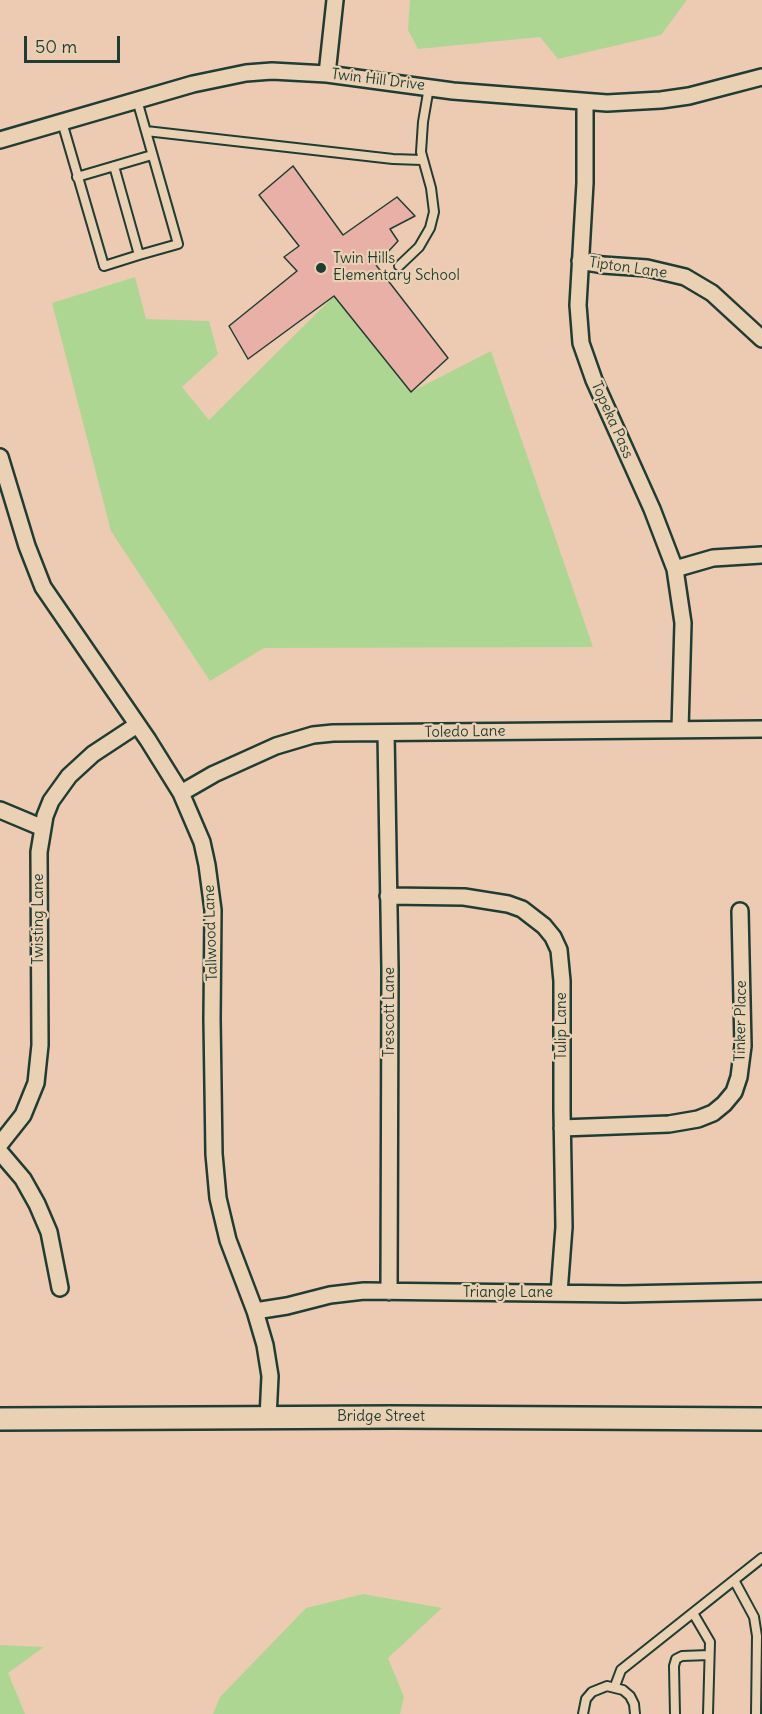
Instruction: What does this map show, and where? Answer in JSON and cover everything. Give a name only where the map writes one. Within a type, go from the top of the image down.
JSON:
[{"type":"main road","name":"Bridge Street","points":[[0,1419],[762,1419]]},
{"type":"street","points":[[327,74],[335,0]]},
{"type":"street","name":"Twin Hill Drive","points":[[0,140],[219,77],[246,73],[272,71],[327,74],[453,90],[585,103],[635,102],[671,98],[717,90],[762,77]]},
{"type":"street","name":"Topeka Pass","points":[[585,103],[585,183],[578,305],[581,343],[594,380],[652,509],[675,569],[683,623],[680,729]]},
{"type":"street","name":"Tipton Lane","points":[[580,261],[647,268],[684,277],[712,294],[762,339]]},
{"type":"street","name":"Tallwood Lane","points":[[0,457],[27,546],[43,587],[181,793],[202,842],[213,910],[214,1154],[218,1198],[228,1240],[255,1311],[265,1346],[269,1368],[268,1418]]},
{"type":"street","points":[[675,569],[713,558],[762,555]]},
{"type":"street","name":"Twisting Lane","points":[[0,1144],[23,1115],[31,1100],[39,1065],[39,872],[42,828],[51,801],[69,776],[93,754],[137,725]]},
{"type":"street","name":"Toledo Lane","points":[[181,793],[260,753],[294,740],[333,733],[762,729]]},
{"type":"street","name":"Trescott Lane","points":[[386,733],[391,1136],[389,1292]]},
{"type":"street","points":[[0,810],[42,828]]},
{"type":"street","name":"Tulip Lane","points":[[388,896],[464,897],[508,904],[533,916],[553,937],[559,950],[562,981],[564,1227],[559,1293]]},
{"type":"street","name":"Tinker Place","points":[[562,1128],[669,1124],[698,1119],[713,1113],[734,1092],[739,1077],[743,1046],[740,911]]},
{"type":"street","points":[[0,1152],[23,1179],[37,1204],[48,1232],[60,1288]]},
{"type":"street","name":"Triangle Lane","points":[[255,1311],[347,1292],[762,1291]]},
{"type":"lane","points":[[399,266],[419,247],[430,228],[434,212],[431,188],[422,160],[423,122],[429,86]]},
{"type":"lane","points":[[62,122],[104,266],[178,244],[137,100]]},
{"type":"lane","points":[[146,131],[393,159],[422,160]]},
{"type":"lane","points":[[77,177],[152,155]]},
{"type":"lane","points":[[114,166],[139,255]]},
{"type":"lane","points":[[615,1686],[621,1670],[762,1558]]},
{"type":"lane","points":[[734,1580],[754,1617],[758,1636],[756,1714]]},
{"type":"lane","points":[[693,1613],[710,1642],[708,1714]]},
{"type":"lane","points":[[675,1714],[674,1666],[676,1659],[682,1656],[709,1655]]},
{"type":"lane","points":[[583,1714],[586,1699],[592,1692],[607,1686],[615,1686],[630,1696],[635,1714]]},
{"type":"green space","points":[[410,0],[687,0],[661,35],[558,59],[540,37],[418,49],[408,30]]},
{"type":"green space","points":[[135,277],[146,319],[209,321],[218,354],[182,387],[209,420],[334,296],[411,392],[491,351],[593,647],[264,648],[210,681],[111,531],[52,303]]},
{"type":"green space","points":[[363,1594],[442,1608],[388,1658],[404,1697],[400,1714],[213,1714],[220,1697],[306,1608]]},
{"type":"green space","points":[[0,1645],[44,1647],[8,1673],[25,1714],[0,1714]]},
{"type":"building","name":"Twin Hills Elementary School","points":[[293,166],[343,235],[397,197],[415,216],[390,229],[398,241],[376,265],[448,358],[411,392],[334,296],[248,359],[229,326],[297,271],[284,257],[299,246],[259,195]]},
{"type":"place","name":"Twin Hills Elementary School","points":[[321,268]]}]
